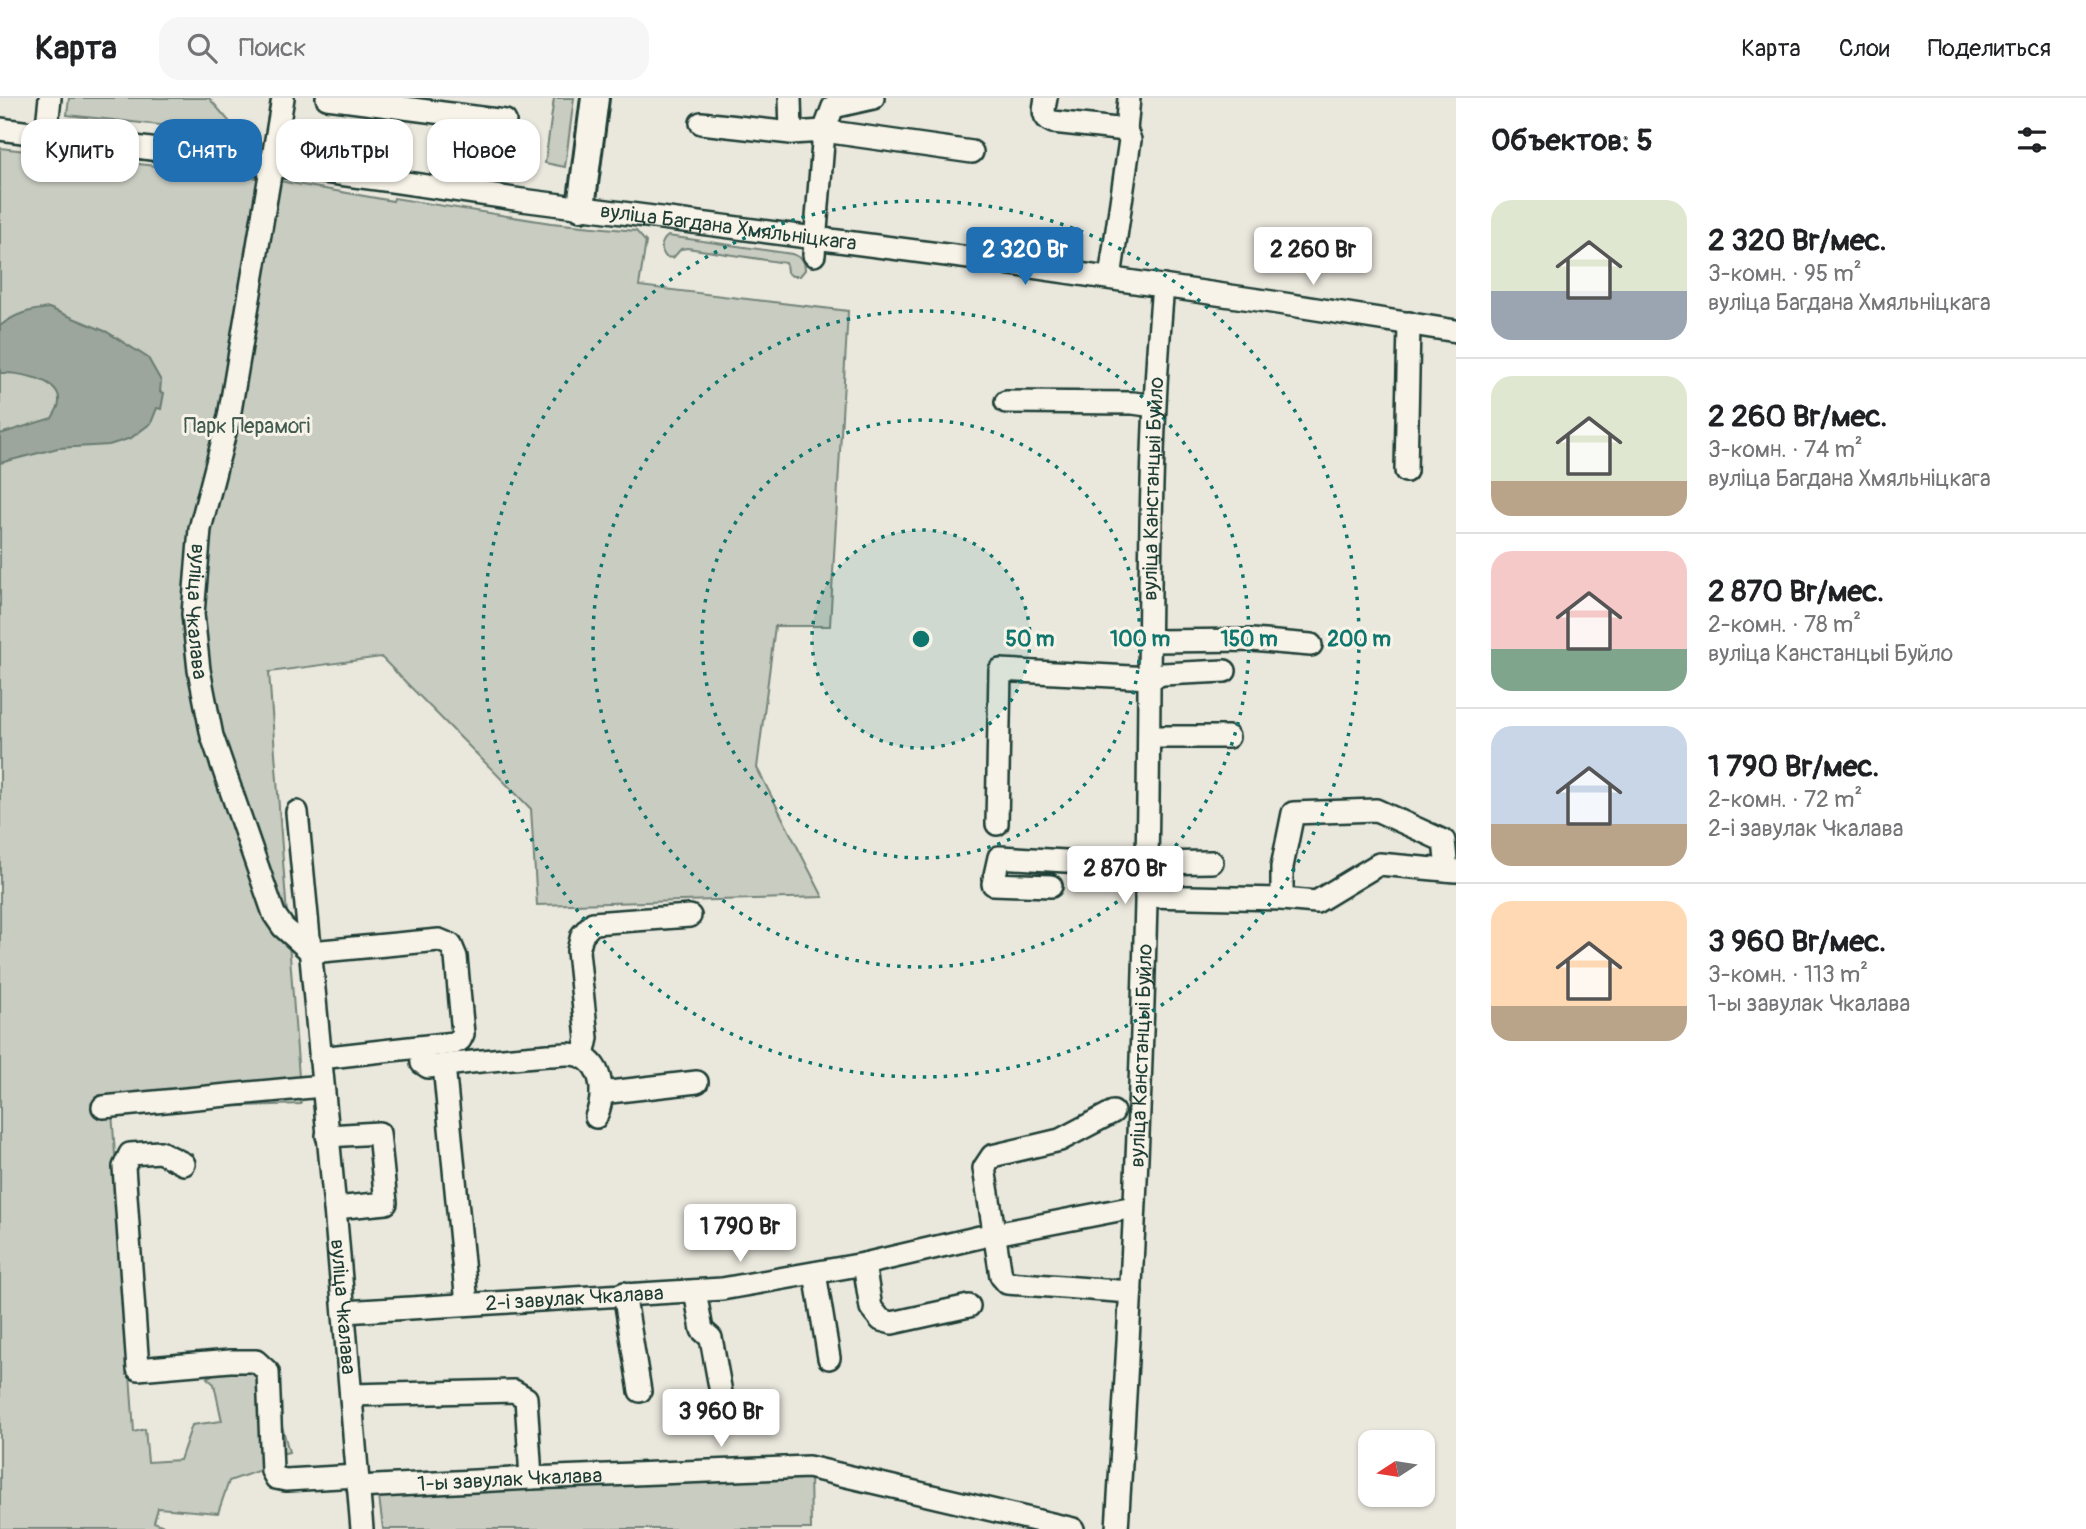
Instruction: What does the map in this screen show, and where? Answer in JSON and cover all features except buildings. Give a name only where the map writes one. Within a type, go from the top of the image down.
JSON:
[{"type":"main road","points":[[580,207],[595,98]]},
{"type":"street","points":[[48,119],[50,98]]},
{"type":"street","name":"вуліца Чкалава","points":[[283,98],[229,417],[200,529],[193,614],[199,670],[216,749],[274,914],[283,927],[311,952]]},
{"type":"street","points":[[327,98],[490,119]]},
{"type":"street","points":[[790,98],[791,133]]},
{"type":"street","points":[[815,246],[824,131],[833,107],[873,98]]},
{"type":"street","points":[[1046,98],[1044,114],[1053,122],[1126,130]]},
{"type":"street","points":[[1110,278],[1130,140],[1126,130],[1129,98]]},
{"type":"street","points":[[701,123],[791,133],[824,131],[972,152]]},
{"type":"street","name":"вуліца Багдана Хмяльніцкага","points":[[0,129],[21,132]]},
{"type":"street","name":"вуліца Багдана Хмяльніцкага","points":[[139,147],[580,207],[660,224],[815,246],[1110,278],[1456,331]]},
{"type":"street","name":"вуліца Канстанцыі Буйло","points":[[1116,1529],[1131,1292],[1143,1020],[1154,406],[1163,286]]},
{"type":"street","points":[[1406,471],[1409,323]]},
{"type":"street","points":[[1006,402],[1133,403],[1154,406]]},
{"type":"street","points":[[1151,641],[1252,640],[1311,645]]},
{"type":"street","points":[[997,824],[1000,670],[1150,678],[1163,674],[1225,671]]},
{"type":"street","points":[[1149,737],[1228,737]]},
{"type":"street","points":[[1146,896],[1316,902],[1379,864],[1451,871],[1444,841],[1376,810],[1293,813],[1282,867],[1282,899]]},
{"type":"street","name":"вуліца Чкалава","points":[[298,812],[362,1529]]},
{"type":"street","points":[[1051,886],[993,884],[999,857],[1147,864],[1212,862]]},
{"type":"street","points":[[583,1056],[587,1038],[578,951],[582,934],[593,923],[690,916]]},
{"type":"street","points":[[311,952],[439,940],[451,945],[456,957],[463,1034],[460,1040],[454,1043],[320,1058]]},
{"type":"street","points":[[421,1047],[422,1063],[428,1067],[508,1057],[566,1053],[583,1056],[599,1075],[602,1104],[596,1118]]},
{"type":"street","points":[[444,1065],[467,1304]]},
{"type":"street","points":[[601,1093],[696,1082]]},
{"type":"street","points":[[103,1107],[323,1086]]},
{"type":"street","points":[[1113,1112],[1060,1140],[992,1156],[985,1168],[1000,1276],[1007,1283],[1131,1292]]},
{"type":"street","points":[[327,1136],[379,1132],[386,1203],[335,1208]]},
{"type":"street","name":"1-ы завулак Чкалава","points":[[184,1164],[160,1152],[130,1154],[124,1167],[138,1369],[256,1361],[268,1372],[272,1471],[276,1478],[358,1481],[531,1478],[808,1467],[1073,1529]]},
{"type":"street","name":"2-і завулак Чкалава","points":[[344,1312],[722,1289],[864,1264],[980,1237],[1134,1207]]},
{"type":"street","points":[[864,1264],[871,1308],[881,1320],[892,1323],[969,1306]]},
{"type":"street","points":[[815,1273],[829,1358]]},
{"type":"street","points":[[695,1291],[702,1330],[711,1338],[724,1409]]},
{"type":"street","points":[[624,1293],[640,1391]]},
{"type":"street","points":[[351,1395],[514,1391],[526,1398],[531,1478]]},
{"type":"green space","points":[[69,98],[209,98],[227,119],[153,119],[153,124],[139,123],[139,119],[67,115]]},
{"type":"green space","points":[[554,98],[574,98],[565,167],[545,163]]},
{"type":"green space","name":"Парк Перамогі","points":[[0,148],[21,150],[21,182],[139,182],[139,164],[153,166],[153,182],[262,182],[262,178],[393,201],[394,198],[551,223],[636,231],[646,242],[639,286],[848,311],[830,626],[775,626],[757,768],[823,897],[537,905],[531,809],[381,657],[269,672],[301,1104],[112,1111],[134,1432],[145,1429],[148,1462],[180,1460],[192,1425],[222,1421],[214,1384],[207,1378],[235,1361],[261,1361],[262,1421],[282,1426],[289,1452],[277,1455],[269,1467],[229,1481],[218,1513],[158,1508],[154,1522],[171,1529],[0,1529]]},
{"type":"green space","points":[[668,236],[792,254],[802,259],[805,270],[800,276],[792,276],[787,272],[786,263],[687,248],[681,249],[673,258],[666,257],[662,246]]},
{"type":"green space","points":[[810,1471],[811,1529],[383,1529],[379,1497]]},
{"type":"shaded area","points":[[49,308],[107,332],[148,358],[161,381],[160,392],[164,393],[161,409],[157,408],[151,423],[131,438],[109,445],[58,448],[0,463],[0,434],[52,418],[59,402],[58,394],[46,382],[17,374],[0,373],[0,326],[23,313]]}]
